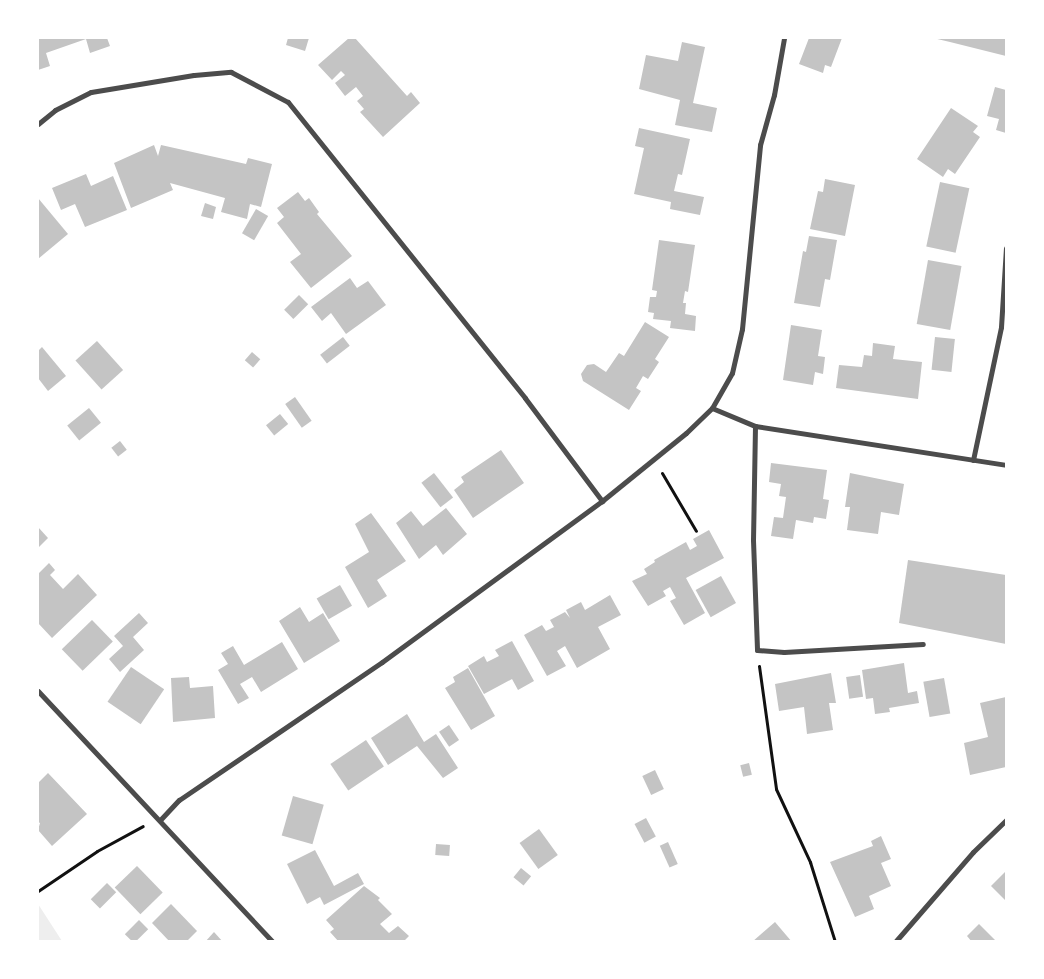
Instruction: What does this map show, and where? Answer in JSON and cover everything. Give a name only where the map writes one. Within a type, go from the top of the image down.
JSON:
[{"type":"street","points":[[159,818],[179,800],[382,662],[602,501],[653,460],[712,408],[732,372],[742,329],[760,145],[774,95],[784,38]]},
{"type":"street","points":[[38,124],[55,110],[91,92],[194,75],[231,72],[262,86],[288,102],[513,382],[602,501]]},
{"type":"street","points":[[973,460],[1001,327],[1006,248]]},
{"type":"street","points":[[712,408],[756,426],[1006,465]]},
{"type":"street","points":[[756,426],[753,540],[758,650],[784,652],[922,644]]},
{"type":"street","points":[[38,692],[159,818],[272,942]]},
{"type":"street","points":[[895,942],[973,852],[1006,820]]},
{"type":"path","points":[[653,460],[669,482],[696,531]]},
{"type":"path","points":[[758,650],[776,789],[810,862],[835,942]]},
{"type":"path","points":[[38,891],[159,818]]},
{"type":"shaded area","points":[[38,904],[62,941],[38,941]]},
{"type":"building","points":[[38,38],[107,38],[110,46],[90,53],[86,39],[46,53],[50,66],[38,70]]},
{"type":"building","points":[[288,38],[309,38],[305,51],[286,45]]},
{"type":"building","points":[[349,38],[355,38],[407,96],[411,92],[420,103],[383,137],[360,112],[364,109],[357,101],[363,96],[356,87],[345,96],[335,83],[345,75],[341,71],[332,80],[318,65]]},
{"type":"building","points":[[809,38],[842,38],[831,67],[825,65],[823,73],[799,64]]},
{"type":"building","points":[[933,38],[1006,38],[1006,56],[950,42]]},
{"type":"building","points":[[682,42],[705,47],[693,103],[717,108],[712,132],[675,125],[680,100],[639,89],[646,55],[678,61]]},
{"type":"building","points":[[995,87],[1006,90],[1006,133],[996,130],[999,119],[987,116]]},
{"type":"building","points":[[951,108],[978,126],[973,132],[980,137],[955,174],[948,169],[943,177],[917,159]]},
{"type":"building","points":[[639,128],[690,139],[682,175],[678,174],[674,191],[704,197],[700,215],[670,209],[671,202],[634,194],[644,148],[635,146]]},
{"type":"building","points":[[154,145],[158,156],[161,145],[246,164],[248,158],[272,164],[261,207],[250,204],[247,219],[221,212],[225,198],[170,183],[173,190],[131,208],[114,163]]},
{"type":"building","points":[[86,174],[91,186],[113,176],[127,210],[85,227],[75,204],[61,210],[52,188]]},
{"type":"building","points":[[825,179],[855,185],[845,236],[810,229],[818,191],[823,192]]},
{"type":"building","points":[[940,182],[969,188],[956,253],[926,247]]},
{"type":"building","points":[[298,192],[305,201],[309,198],[319,212],[317,214],[352,256],[311,288],[290,262],[301,254],[277,223],[284,217],[277,208]]},
{"type":"building","points":[[38,198],[68,234],[38,259]]},
{"type":"building","points":[[205,203],[216,207],[213,219],[201,216]]},
{"type":"building","points":[[256,209],[268,216],[254,240],[242,233]]},
{"type":"building","points":[[809,236],[837,240],[830,280],[825,279],[820,307],[794,303],[803,251],[806,252]]},
{"type":"building","points":[[659,240],[695,245],[688,292],[685,291],[683,303],[686,303],[685,314],[696,316],[695,331],[670,328],[671,321],[653,319],[654,313],[648,312],[650,297],[656,297],[657,291],[652,290]]},
{"type":"building","points":[[928,260],[961,266],[950,330],[917,324]]},
{"type":"building","points":[[350,278],[357,288],[368,281],[386,305],[346,334],[331,313],[322,321],[311,307]]},
{"type":"building","points":[[299,295],[308,304],[293,319],[284,310]]},
{"type":"building","points":[[645,322],[669,337],[655,359],[659,362],[648,379],[643,376],[636,388],[641,391],[629,410],[583,381],[581,374],[587,365],[594,364],[606,372],[619,353],[624,356]]},
{"type":"building","points":[[791,325],[822,330],[818,356],[825,357],[823,374],[815,372],[813,385],[783,380]]},
{"type":"building","points":[[343,337],[350,346],[327,364],[320,355]]},
{"type":"building","points":[[935,337],[955,339],[951,372],[932,370]]},
{"type":"building","points":[[97,341],[123,370],[102,389],[75,360]]},
{"type":"building","points":[[873,343],[895,346],[893,359],[922,362],[918,399],[836,388],[839,365],[862,367],[864,355],[872,356]]},
{"type":"building","points":[[42,347],[66,376],[48,391],[38,378],[38,351]]},
{"type":"building","points":[[252,352],[260,359],[253,368],[245,360]]},
{"type":"building","points":[[295,397],[312,421],[302,428],[285,404]]},
{"type":"building","points":[[89,408],[101,423],[79,440],[67,426]]},
{"type":"building","points":[[280,414],[288,424],[274,435],[266,425]]},
{"type":"building","points":[[120,441],[127,450],[118,456],[111,448]]},
{"type":"building","points":[[501,450],[524,483],[473,518],[454,490],[464,482],[461,477]]},
{"type":"building","points":[[771,463],[827,470],[823,499],[829,500],[826,519],[814,517],[813,523],[796,520],[793,539],[771,536],[774,517],[783,518],[786,497],[779,496],[781,484],[769,482]]},
{"type":"building","points":[[434,473],[453,497],[440,507],[421,483]]},
{"type":"building","points":[[850,473],[904,484],[899,515],[881,512],[878,534],[847,530],[850,507],[845,507]]},
{"type":"building","points":[[446,508],[467,534],[443,555],[436,545],[419,559],[396,523],[411,511],[423,526]]},
{"type":"building","points":[[371,513],[406,561],[377,580],[387,596],[368,608],[345,567],[369,552],[355,524]]},
{"type":"building","points":[[38,527],[48,538],[38,548]]},
{"type":"building","points":[[709,530],[724,558],[686,578],[705,613],[684,625],[670,601],[676,598],[670,587],[663,591],[666,596],[648,606],[632,581],[647,574],[644,569],[655,562],[654,560],[686,542],[690,550],[697,546],[693,539]]},
{"type":"building","points":[[908,560],[1006,575],[1006,644],[899,623]]},
{"type":"building","points":[[49,563],[55,570],[50,575],[63,589],[78,574],[97,595],[52,638],[38,623],[38,574]]},
{"type":"building","points":[[721,576],[736,603],[711,617],[696,590]]},
{"type":"building","points":[[340,585],[352,606],[329,619],[317,598]]},
{"type":"building","points":[[610,595],[621,615],[598,627],[610,649],[577,668],[565,646],[557,651],[566,666],[547,676],[524,635],[542,625],[546,631],[554,627],[550,620],[565,612],[570,618],[566,610],[581,602],[585,610]]},
{"type":"building","points":[[300,607],[309,622],[323,613],[340,641],[304,663],[279,621]]},
{"type":"building","points":[[139,613],[148,623],[133,637],[144,650],[120,672],[109,659],[123,646],[114,636]]},
{"type":"building","points":[[92,620],[113,642],[83,671],[62,649]]},
{"type":"building","points":[[512,641],[534,681],[518,690],[512,679],[484,694],[468,666],[484,656],[487,662],[499,656],[495,650]]},
{"type":"building","points":[[282,642],[298,669],[261,692],[252,677],[240,684],[249,698],[238,704],[218,670],[228,664],[221,653],[233,646],[244,665]]},
{"type":"building","points":[[904,663],[908,693],[917,691],[919,703],[889,708],[890,712],[875,714],[873,698],[866,699],[862,670]]},
{"type":"building","points":[[131,667],[164,689],[141,724],[108,702]]},
{"type":"building","points":[[468,668],[495,716],[471,730],[445,688],[455,682],[453,677]]},
{"type":"building","points":[[831,673],[836,703],[829,703],[833,730],[807,734],[804,707],[779,711],[775,684]]},
{"type":"building","points":[[860,675],[863,697],[849,699],[846,677]]},
{"type":"building","points":[[189,677],[190,688],[213,686],[215,718],[173,722],[171,678]]},
{"type":"building","points":[[944,678],[950,713],[930,717],[923,682]]},
{"type":"building","points":[[1006,697],[1006,767],[970,775],[964,743],[988,737],[980,703]]},
{"type":"building","points":[[407,714],[424,742],[436,734],[458,768],[443,778],[417,746],[388,765],[371,738]]},
{"type":"building","points":[[449,725],[459,740],[449,747],[439,732]]},
{"type":"building","points":[[366,740],[384,767],[348,791],[330,764]]},
{"type":"building","points":[[749,763],[752,775],[743,777],[740,765]]},
{"type":"building","points":[[655,770],[664,789],[651,795],[642,776]]},
{"type":"building","points":[[48,773],[87,814],[52,846],[38,830],[40,823],[38,822],[38,783]]},
{"type":"building","points":[[293,796],[324,805],[312,844],[282,835]]},
{"type":"building","points":[[646,818],[656,837],[644,843],[635,824]]},
{"type":"building","points":[[539,829],[558,855],[538,869],[520,843]]},
{"type":"building","points":[[881,836],[891,859],[881,863],[891,886],[869,896],[874,909],[855,917],[830,862],[873,846],[871,841]]},
{"type":"building","points":[[668,842],[678,864],[670,868],[660,846]]},
{"type":"building","points":[[436,844],[450,845],[449,856],[435,855]]},
{"type":"building","points":[[315,850],[334,886],[358,873],[364,884],[324,905],[320,897],[307,904],[287,864]]},
{"type":"building","points":[[137,866],[163,893],[140,914],[115,888]]},
{"type":"building","points":[[521,868],[531,876],[524,886],[513,877]]},
{"type":"building","points":[[1006,871],[1006,901],[991,886]]},
{"type":"building","points":[[107,883],[116,892],[100,908],[91,899]]},
{"type":"building","points":[[364,886],[380,898],[378,900],[392,914],[380,924],[389,933],[398,926],[409,936],[403,942],[339,942],[330,932],[334,929],[326,920]]},
{"type":"building","points":[[171,904],[197,931],[186,942],[170,942],[152,923]]},
{"type":"building","points":[[139,920],[148,929],[135,942],[133,942],[125,934]]},
{"type":"building","points":[[775,922],[792,942],[752,942]]},
{"type":"building","points":[[979,924],[997,942],[972,942],[967,936]]},
{"type":"building","points":[[214,932],[223,942],[205,942]]}]
